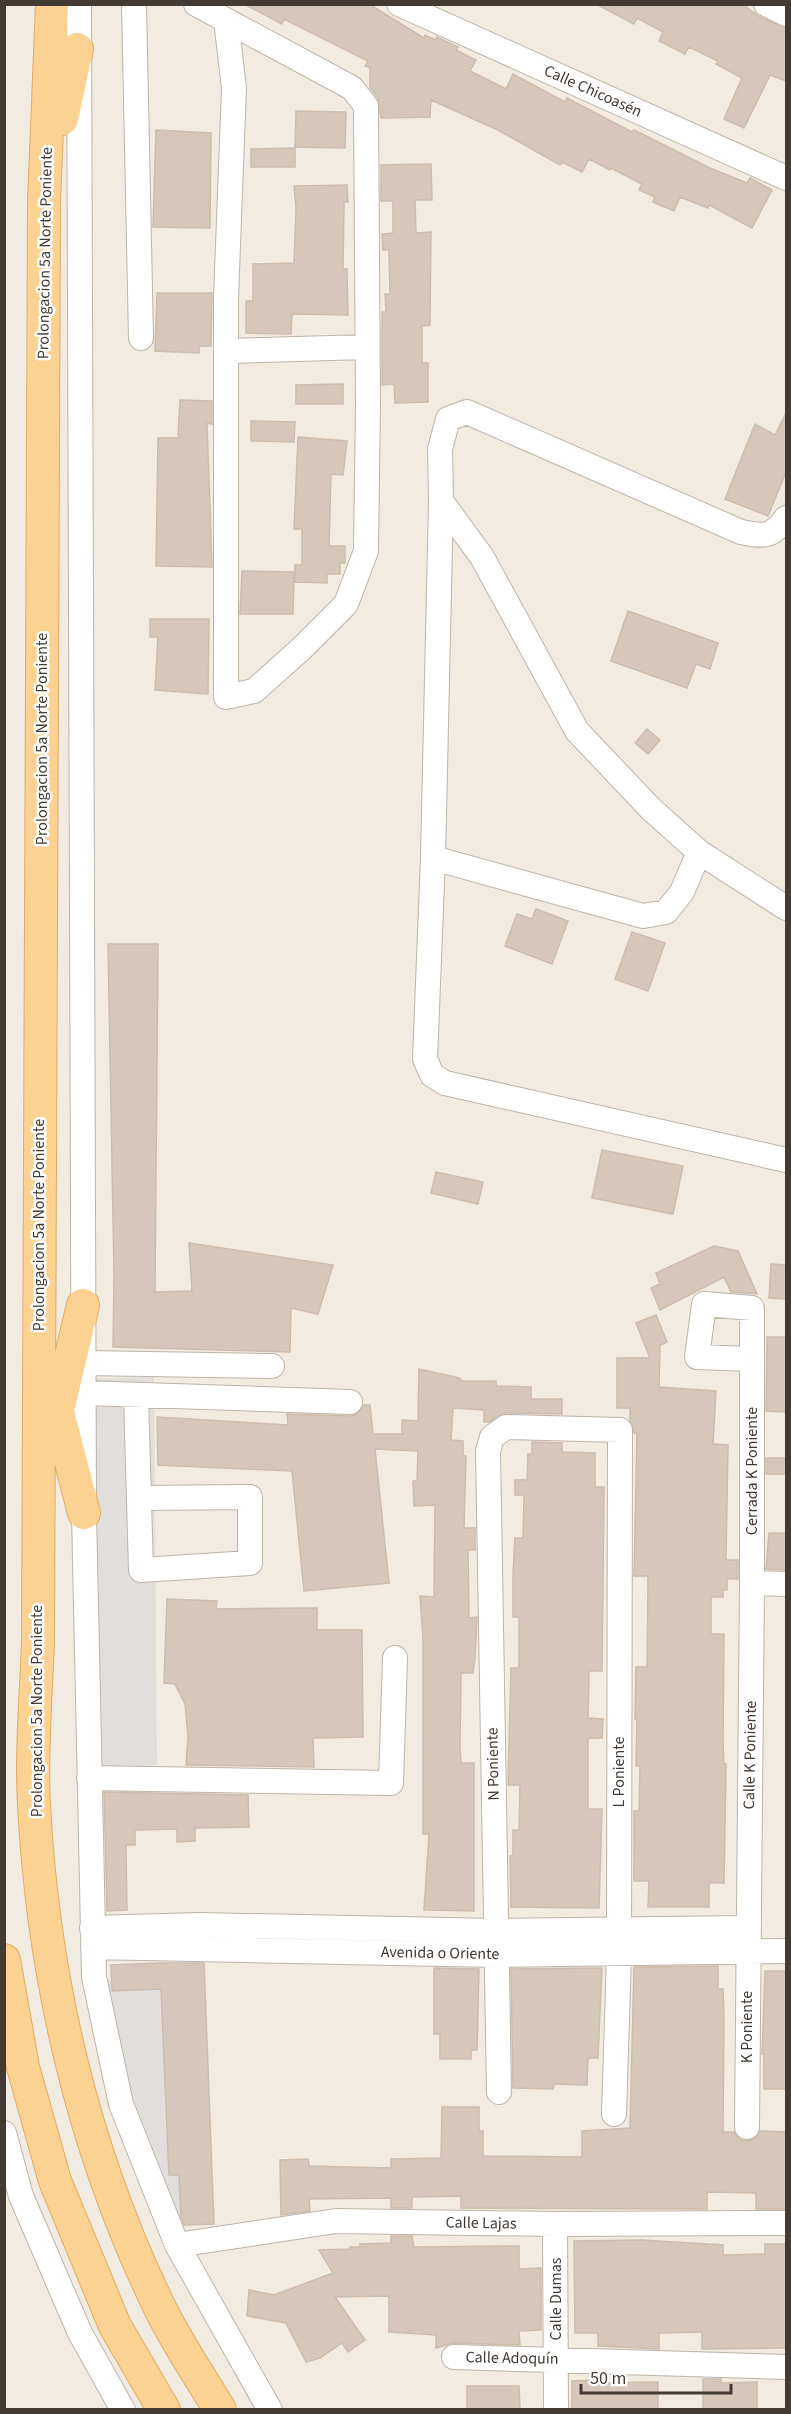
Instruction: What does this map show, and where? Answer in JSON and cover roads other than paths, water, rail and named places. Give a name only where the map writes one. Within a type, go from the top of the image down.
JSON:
[{"type":"main road","name":"Prolongacion 5a Norte Poniente","points":[[52,4],[44,202],[39,1338],[34,1804],[45,1921],[71,2067],[102,2169],[158,2305],[220,2409]]},
{"type":"main road","points":[[44,202],[77,49]]},
{"type":"main road","points":[[38,1492],[84,1305]]},
{"type":"main road","points":[[39,1338],[84,1513]]},
{"type":"main road","points":[[4,1960],[24,2067],[56,2181],[116,2326],[164,2409]]},
{"type":"street","points":[[79,4],[77,49],[84,1513],[94,1977],[121,2104],[177,2245],[270,2409]]},
{"type":"street","points":[[134,4],[141,338]]},
{"type":"street","points":[[196,4],[226,20],[352,88],[366,106],[368,404],[366,551],[346,604],[254,691],[226,697],[226,351],[234,88],[226,20]]},
{"type":"street","name":"Calle Chicoasén","points":[[399,4],[786,178]]},
{"type":"street","points":[[766,4],[786,14]]},
{"type":"street","points":[[226,351],[366,347]]},
{"type":"street","points":[[786,518],[777,530],[759,536],[741,532],[467,412],[448,419],[440,449],[434,858],[425,1059],[432,1075],[445,1083],[786,1160]]},
{"type":"street","points":[[441,501],[482,558],[577,731],[651,809],[699,852],[786,908]]},
{"type":"street","points":[[434,858],[643,916],[666,912],[682,892],[699,852]]},
{"type":"street","name":"Cerrada K Poniente","points":[[752,1359],[752,1583]]},
{"type":"street","points":[[84,1363],[272,1366]]},
{"type":"street","points":[[84,1394],[350,1402]]},
{"type":"street","points":[[136,1396],[141,1570],[250,1563],[250,1497],[139,1498]]},
{"type":"street","name":"N Poniente","points":[[499,2092],[488,1451],[492,1437],[506,1427],[620,1430]]},
{"type":"street","name":"L Poniente","points":[[614,2114],[619,1954],[620,1430]]},
{"type":"street","points":[[752,1583],[786,1584]]},
{"type":"street","name":"Calle K Poniente","points":[[748,1939],[752,1583]]},
{"type":"street","points":[[89,1778],[391,1783],[396,1658]]},
{"type":"street","name":"Avenida o Oriente","points":[[92,1937],[198,1925],[496,1931],[619,1930],[748,1939],[786,1951]]},
{"type":"street","name":"Avenida o Oriente","points":[[92,1937],[497,1955],[619,1954],[748,1939]]},
{"type":"street","name":"K Poniente","points":[[747,2127],[748,1939]]},
{"type":"street","points":[[4,2133],[21,2196],[75,2323],[123,2409]]},
{"type":"street","name":"Calle Lajas","points":[[177,2245],[336,2221],[555,2224],[786,2223]]},
{"type":"street","name":"Calle Dumas","points":[[555,2224],[556,2409]]},
{"type":"street","name":"Calle Adoquín","points":[[454,2357],[786,2367]]}]
